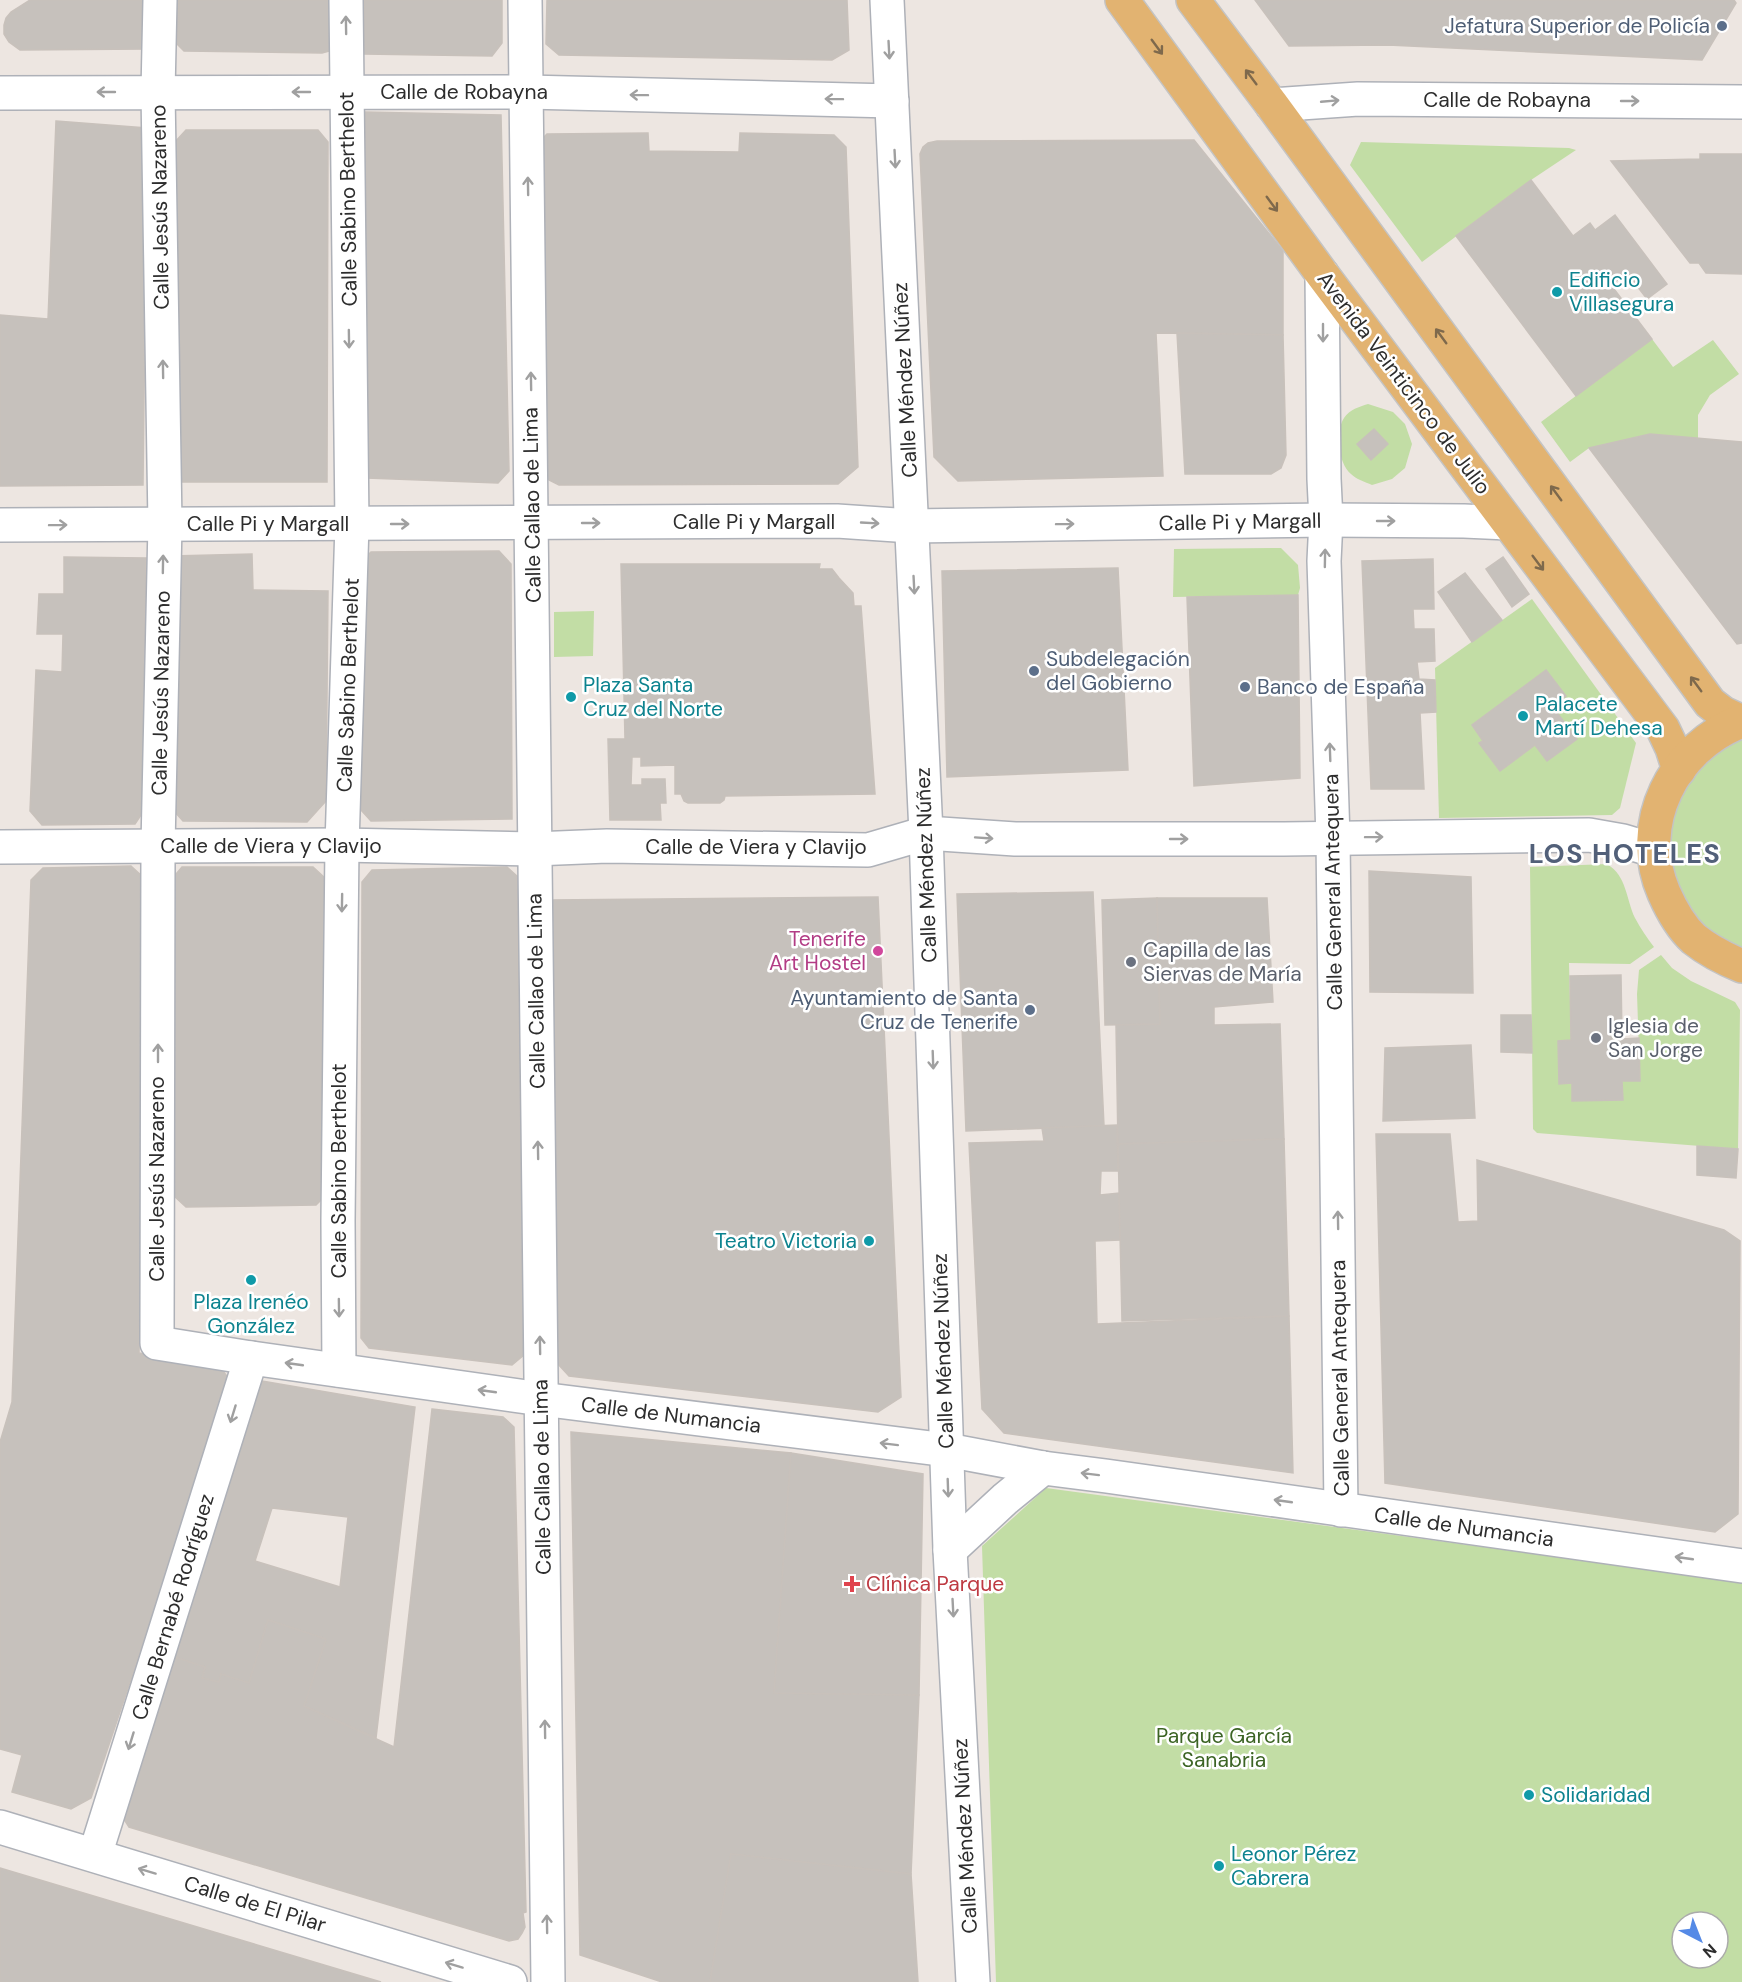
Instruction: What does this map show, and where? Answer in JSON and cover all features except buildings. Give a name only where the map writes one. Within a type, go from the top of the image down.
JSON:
[{"type":"main road","name":"Avenida Veinticinco de Julio","points":[[1122,0],[1323,274],[1663,729],[1679,770]]},
{"type":"main road","points":[[1193,0],[1710,703],[1723,713],[1741,721]]},
{"type":"main road","points":[[1741,721],[1705,742],[1679,770],[1662,798],[1655,824],[1653,850],[1657,877],[1672,911],[1693,938],[1718,956],[1742,966]]},
{"type":"street","name":"Calle Jesús Nazareno","points":[[157,1343],[158,846],[165,524],[159,92],[160,0]]},
{"type":"street","name":"Calle Sabino Berthelot","points":[[339,1370],[338,1221],[342,845],[352,524],[346,0]]},
{"type":"street","name":"Calle Callao de Lima","points":[[525,0],[548,1982]]},
{"type":"street","name":"Calle Méndez Núñez","points":[[887,0],[926,833],[950,1550],[973,1982]]},
{"type":"street","name":"Calle de Robayna","points":[[0,93],[527,92],[892,101]]},
{"type":"street","name":"Calle de Robayna","points":[[1272,105],[1358,99],[1742,102]]},
{"type":"street","name":"Calle General Antequera","points":[[1323,274],[1326,520],[1324,561],[1333,838],[1341,1510]]},
{"type":"street","name":"Calle Pi y Margall","points":[[0,525],[837,521],[911,526],[1326,520],[1508,523]]},
{"type":"street","name":"Calle de Viera y Clavijo","points":[[0,847],[342,845],[534,849],[607,846],[868,850],[926,833],[1015,839],[1589,835],[1623,841],[1653,850]]},
{"type":"street","name":"Calle de Numancia","points":[[157,1343],[541,1399],[947,1450],[1043,1468],[1742,1566]]},
{"type":"street","name":"Calle Bernabé Rodríguez","points":[[95,1855],[251,1358]]},
{"type":"street","points":[[950,1550],[1005,1499],[1043,1468]]},
{"type":"street","name":"Calle de El Pilar","points":[[0,1827],[510,1982]]},
{"type":"green space","points":[[1361,142],[1576,150],[1531,180],[1422,262],[1350,165]]},
{"type":"green space","points":[[1652,339],[1673,367],[1713,340],[1739,374],[1710,395],[1698,415],[1698,439],[1650,434],[1589,448],[1570,462],[1541,422]]},
{"type":"green space","points":[[1368,404],[1393,412],[1405,424],[1412,444],[1405,468],[1392,479],[1372,485],[1351,474],[1343,463],[1339,447],[1339,431],[1346,415]]},
{"type":"green space","points":[[1281,548],[1298,565],[1300,588],[1298,595],[1173,597],[1174,549]]},
{"type":"green space","points":[[1532,599],[1636,743],[1620,808],[1612,815],[1439,818],[1435,668]]},
{"type":"green space","points":[[594,611],[593,656],[554,657],[554,612]]},
{"type":"green space","points":[[1742,738],[1742,952],[1707,931],[1683,902],[1670,867],[1669,829],[1680,793],[1702,762]]},
{"type":"green space","points":[[1607,864],[1619,875],[1635,918],[1654,947],[1630,964],[1569,963],[1571,1040],[1558,1041],[1559,1083],[1572,1083],[1572,1101],[1622,1100],[1622,1081],[1640,1080],[1637,994],[1639,970],[1661,955],[1672,968],[1691,981],[1735,1002],[1740,1010],[1738,1149],[1537,1133],[1533,1129],[1530,867]]},
{"type":"green space","name":"Parque García Sanabria","points":[[1046,1488],[1742,1582],[1742,1982],[996,1982],[982,1546]]},
{"type":"place","name":"Jefatura Superior de Policía","points":[[1722,26]]},
{"type":"place","name":"Edificio Villasegura","points":[[1557,292]]},
{"type":"place","name":"Subdelegación del Gobierno","points":[[1034,671]]},
{"type":"place","name":"Banco de España","points":[[1245,687]]},
{"type":"place","name":"Plaza Santa Cruz del Norte","points":[[571,697]]},
{"type":"place","name":"Palacete Martí Dehesa","points":[[1523,716]]},
{"type":"place","name":"Tenerife Art Hostel","points":[[878,951]]},
{"type":"place","name":"Capilla de las Siervas de María","points":[[1131,962]]},
{"type":"place","name":"Ayuntamiento de Santa Cruz de Tenerife","points":[[1030,1010]]},
{"type":"place","name":"Iglesia de San Jorge","points":[[1596,1038]]},
{"type":"place","name":"Teatro Victoria","points":[[869,1241]]},
{"type":"place","name":"Plaza Irenéo González","points":[[251,1280]]},
{"type":"place","name":"Clínica Parque","points":[[852,1584]]},
{"type":"place","name":"Solidaridad","points":[[1529,1795]]},
{"type":"place","name":"Leonor Pérez Cabrera","points":[[1219,1866]]},
{"type":"district","name":"LOS HOTELES","points":[[1625,853]]}]
